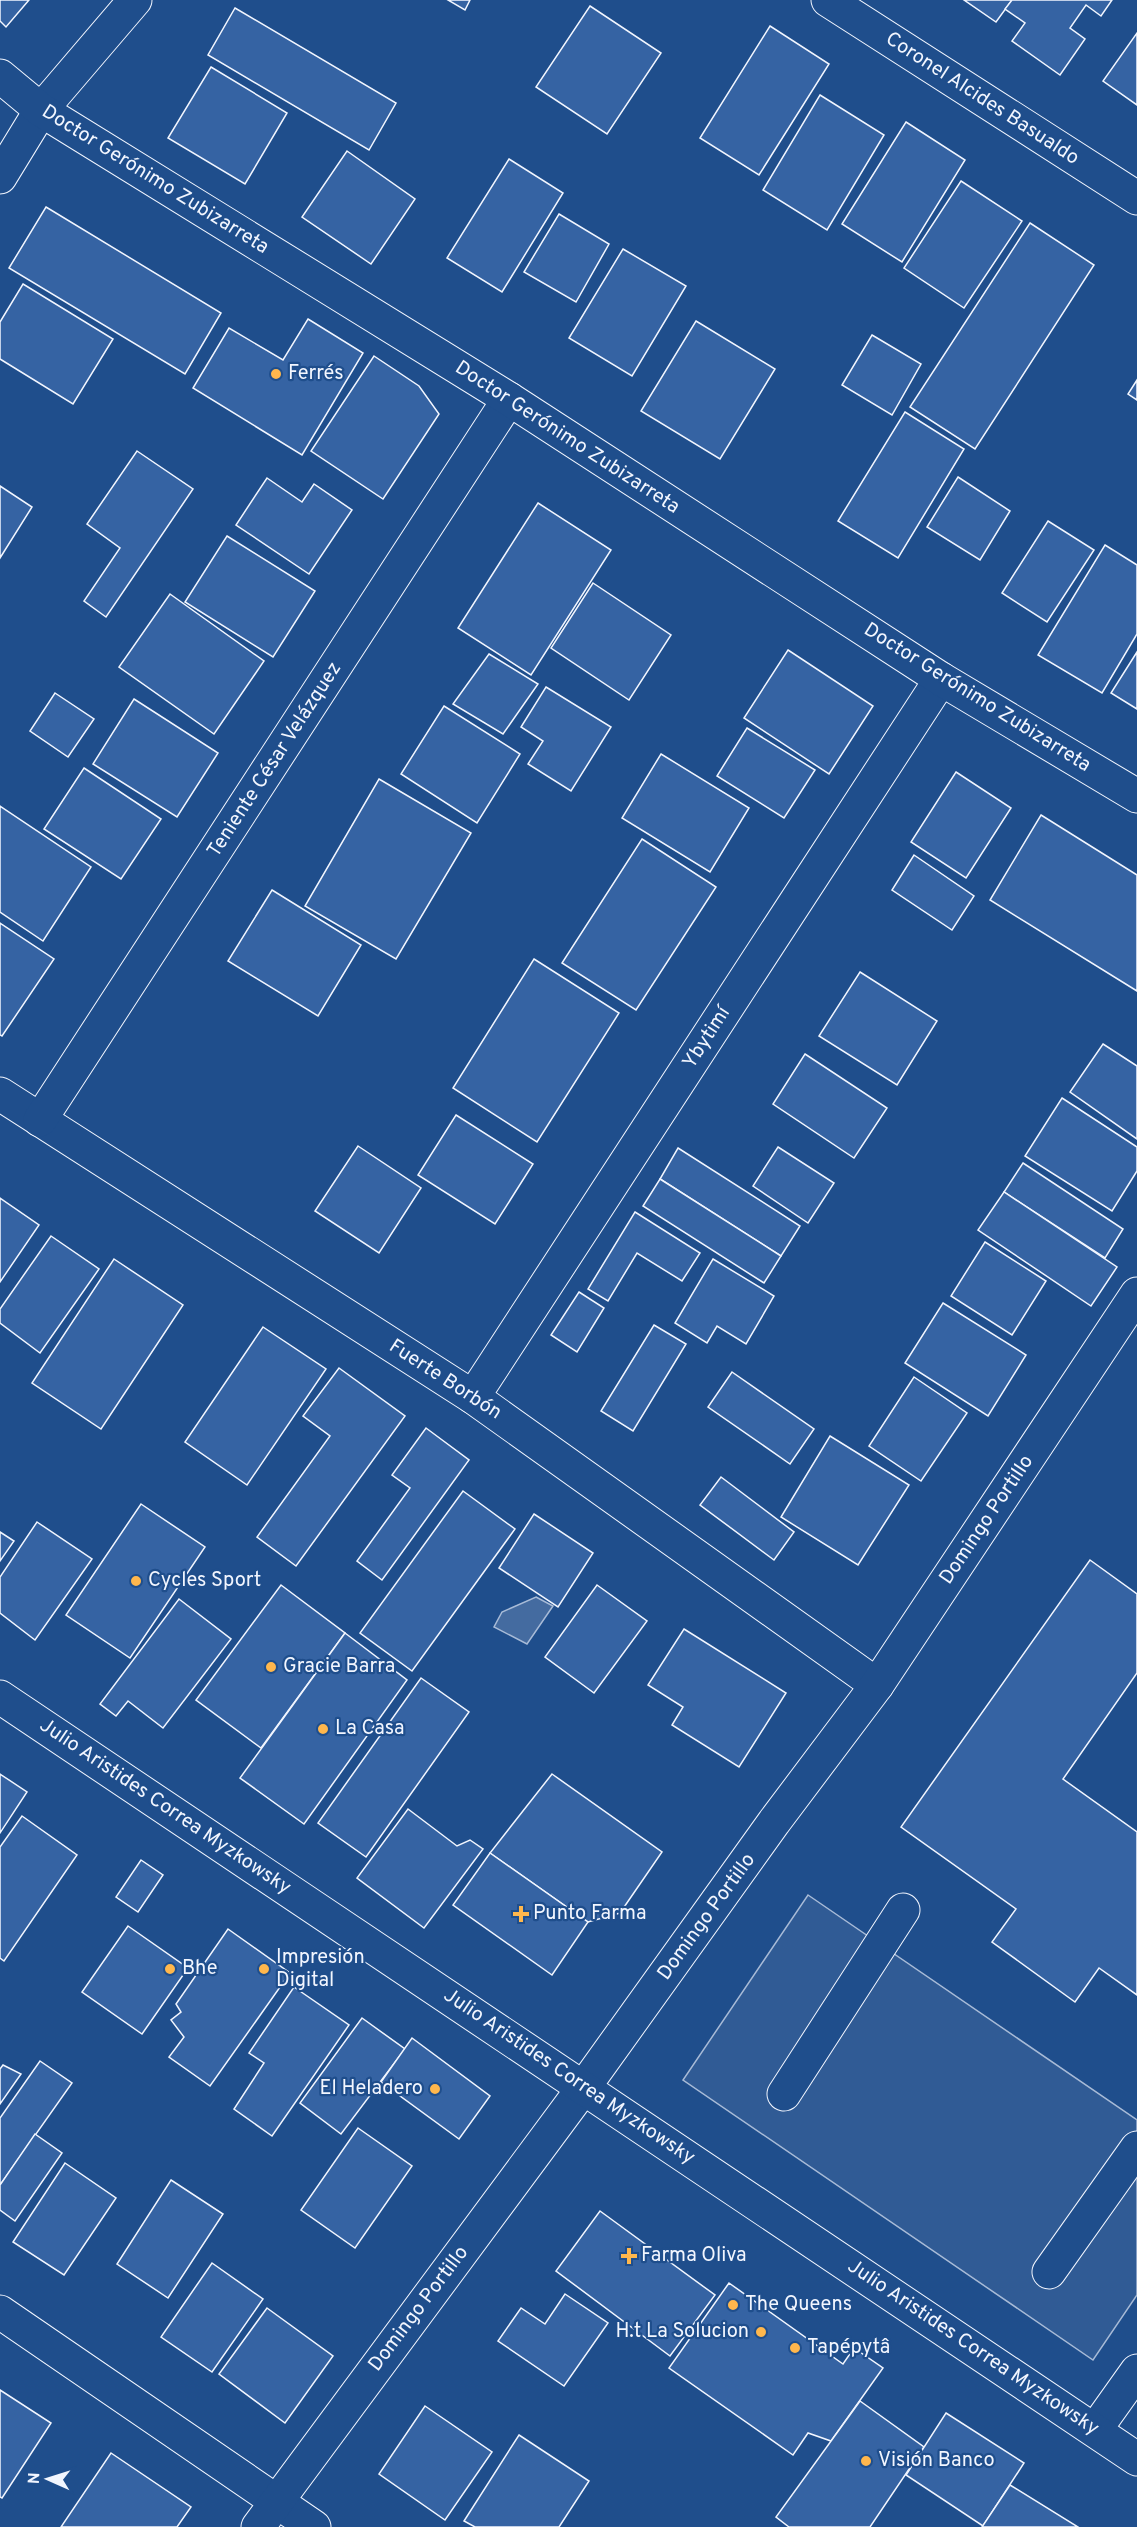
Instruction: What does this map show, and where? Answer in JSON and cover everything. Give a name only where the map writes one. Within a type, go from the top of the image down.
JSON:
[{"type":"street","points":[[0,177],[41,110],[135,0]]},
{"type":"street","name":"Coronel Alcides Basualdo","points":[[828,0],[1137,198]]},
{"type":"street","name":"Doctor Gerónimo Zubizarreta","points":[[0,76],[41,110],[509,399],[941,679],[1137,796]]},
{"type":"street","name":"Teniente César Velázquez","points":[[40,1120],[509,399]]},
{"type":"street","name":"Ybytimí","points":[[473,1397],[941,679]]},
{"type":"street","name":"Fuerte Borbón","points":[[0,1094],[473,1397],[877,1685]]},
{"type":"street","name":"Domingo Portillo","points":[[267,2514],[584,2087],[774,1822],[877,1685],[1137,1294]]},
{"type":"street","name":"Julio Aristides Correa Myzkowsky","points":[[0,1697],[1137,2458]]},
{"type":"street","points":[[784,2094],[903,1910]]},
{"type":"street","points":[[1048,2272],[1137,2148]]},
{"type":"street","points":[[0,2313],[267,2514],[314,2527]]},
{"type":"street","points":[[1095,2430],[1137,2371]]},
{"type":"shaded area","points":[[536,1597],[553,1606],[527,1644],[494,1627],[502,1612]]},
{"type":"shaded area","points":[[808,1895],[1137,2120],[1137,2295],[1093,2360],[683,2080]]},
{"type":"building","points":[[0,0],[29,0],[6,27],[0,21]]},
{"type":"building","points":[[448,0],[470,0],[465,10]]},
{"type":"building","points":[[964,0],[1012,0],[996,22]]},
{"type":"building","points":[[1012,0],[1112,0],[1101,16],[1086,5],[1070,28],[1085,39],[1060,75],[1012,41],[1025,23],[1005,9]]},
{"type":"building","points":[[590,6],[661,53],[607,134],[536,87]]},
{"type":"building","points":[[235,8],[396,103],[369,150],[208,55]]},
{"type":"building","points":[[770,26],[829,64],[759,175],[700,138]]},
{"type":"building","points":[[1137,33],[1137,105],[1103,81]]},
{"type":"building","points":[[211,67],[287,113],[245,184],[168,138]]},
{"type":"building","points":[[820,95],[884,135],[827,230],[763,190]]},
{"type":"building","points":[[906,122],[965,160],[902,262],[842,224]]},
{"type":"building","points":[[347,151],[415,199],[371,264],[302,217]]},
{"type":"building","points":[[509,159],[563,193],[502,292],[447,258]]},
{"type":"building","points":[[961,181],[1022,221],[964,308],[904,268]]},
{"type":"building","points":[[46,207],[221,313],[185,374],[9,268]]},
{"type":"building","points":[[559,214],[609,244],[576,302],[524,272]]},
{"type":"building","points":[[1030,223],[1094,265],[975,449],[910,407]]},
{"type":"building","points":[[623,249],[686,286],[632,376],[569,338]]},
{"type":"building","points":[[23,284],[113,339],[73,404],[0,359],[0,322]]},
{"type":"building","name":"Ferrés","points":[[308,319],[363,353],[302,455],[193,388],[229,328],[283,360]]},
{"type":"building","points":[[696,321],[775,369],[720,459],[641,411]]},
{"type":"building","points":[[872,335],[921,364],[892,415],[842,385]]},
{"type":"building","points":[[374,356],[419,386],[439,414],[383,499],[311,451]]},
{"type":"building","points":[[1137,380],[1137,400],[1128,394]]},
{"type":"building","points":[[905,412],[964,449],[898,558],[838,521]]},
{"type":"building","points":[[137,451],[193,489],[106,617],[84,601],[120,548],[87,524]]},
{"type":"building","points":[[958,477],[1010,511],[980,560],[927,527]]},
{"type":"building","points":[[267,478],[302,502],[314,484],[352,510],[309,574],[236,525]]},
{"type":"building","points":[[0,486],[32,507],[0,558]]},
{"type":"building","points":[[538,503],[611,550],[531,675],[458,628]]},
{"type":"building","points":[[1048,521],[1094,550],[1047,622],[1002,593]]},
{"type":"building","points":[[227,536],[315,591],[273,657],[185,602]]},
{"type":"building","points":[[1105,545],[1137,565],[1137,634],[1102,693],[1038,655]]},
{"type":"building","points":[[593,583],[671,635],[629,700],[551,648]]},
{"type":"building","points":[[170,594],[264,661],[214,734],[119,667]]},
{"type":"building","points":[[788,650],[873,706],[829,774],[744,718]]},
{"type":"building","points":[[1137,652],[1137,709],[1111,693]]},
{"type":"building","points":[[489,654],[538,684],[503,734],[453,704]]},
{"type":"building","points":[[546,687],[611,727],[571,791],[528,764],[543,741],[521,727]]},
{"type":"building","points":[[55,693],[94,719],[68,757],[30,731]]},
{"type":"building","points":[[134,699],[218,753],[177,817],[93,764]]},
{"type":"building","points":[[444,706],[520,754],[477,823],[401,774]]},
{"type":"building","points":[[747,728],[815,770],[784,818],[717,776]]},
{"type":"building","points":[[661,754],[749,808],[710,872],[622,818]]},
{"type":"building","points":[[84,768],[161,819],[121,879],[44,829]]},
{"type":"building","points":[[956,772],[1011,808],[966,878],[911,842]]},
{"type":"building","points":[[379,779],[471,833],[396,959],[305,906]]},
{"type":"building","points":[[0,806],[91,867],[43,941],[0,912]]},
{"type":"building","points":[[1041,815],[1137,875],[1137,991],[990,900]]},
{"type":"building","points":[[642,839],[716,887],[636,1010],[562,963]]},
{"type":"building","points":[[914,855],[974,896],[952,930],[892,890]]},
{"type":"building","points":[[272,890],[361,945],[318,1016],[228,961]]},
{"type":"building","points":[[0,923],[54,959],[2,1036],[0,1035]]},
{"type":"building","points":[[534,959],[619,1013],[537,1142],[453,1088]]},
{"type":"building","points":[[860,972],[937,1021],[897,1085],[819,1036]]},
{"type":"building","points":[[1103,1044],[1137,1066],[1137,1139],[1070,1092]]},
{"type":"building","points":[[805,1054],[887,1108],[854,1158],[773,1104]]},
{"type":"building","points":[[1062,1098],[1137,1147],[1137,1171],[1112,1211],[1025,1156]]},
{"type":"building","points":[[456,1115],[533,1164],[495,1224],[418,1175]]},
{"type":"building","points":[[358,1146],[421,1188],[379,1253],[315,1211]]},
{"type":"building","points":[[778,1147],[834,1183],[808,1223],[753,1186]]},
{"type":"building","points":[[678,1148],[800,1226],[781,1256],[660,1179]]},
{"type":"building","points":[[1023,1163],[1123,1229],[1105,1258],[1004,1192]]},
{"type":"building","points":[[660,1179],[781,1256],[764,1283],[643,1206]]},
{"type":"building","points":[[1004,1192],[1117,1267],[1091,1306],[978,1230]]},
{"type":"building","points":[[0,1198],[39,1225],[0,1282]]},
{"type":"building","points":[[635,1212],[700,1253],[682,1281],[637,1253],[608,1301],[588,1289]]},
{"type":"building","points":[[51,1236],[99,1269],[40,1353],[0,1323],[0,1309]]},
{"type":"building","points":[[985,1242],[1046,1281],[1012,1335],[951,1296]]},
{"type":"building","points":[[114,1259],[183,1305],[101,1429],[32,1383]]},
{"type":"building","points":[[713,1259],[774,1296],[746,1344],[717,1326],[707,1343],[675,1323]]},
{"type":"building","points":[[579,1292],[604,1308],[577,1352],[551,1335]]},
{"type":"building","points":[[943,1303],[1026,1355],[988,1416],[905,1363]]},
{"type":"building","points":[[654,1325],[686,1344],[633,1431],[601,1411]]},
{"type":"building","points":[[263,1327],[326,1369],[247,1485],[185,1442]]},
{"type":"building","points":[[339,1368],[405,1416],[296,1566],[257,1537],[330,1436],[303,1416]]},
{"type":"building","points":[[732,1372],[814,1429],[790,1464],[708,1407]]},
{"type":"building","points":[[914,1377],[967,1413],[921,1481],[869,1446]]},
{"type":"building","points":[[426,1428],[469,1460],[382,1580],[357,1561],[410,1488],[392,1475]]},
{"type":"building","points":[[830,1436],[909,1485],[858,1565],[781,1517]]},
{"type":"building","points":[[721,1477],[794,1532],[774,1560],[700,1505]]},
{"type":"building","points":[[463,1491],[515,1529],[412,1671],[360,1633]]},
{"type":"building","points":[[141,1504],[205,1547],[130,1658],[66,1615]]},
{"type":"building","points":[[534,1514],[593,1553],[558,1607],[499,1568]]},
{"type":"building","points":[[37,1522],[92,1559],[35,1640],[0,1613],[0,1577]]},
{"type":"building","points":[[0,1532],[14,1541],[0,1561]]},
{"type":"building","points":[[1090,1560],[1137,1594],[1137,1673],[1063,1779],[1137,1832],[1137,1995],[1099,1968],[1075,2002],[992,1942],[1016,1909],[901,1827]]},
{"type":"building","points":[[281,1585],[345,1633],[261,1748],[196,1700]]},
{"type":"building","points":[[597,1585],[647,1621],[594,1693],[545,1657]]},
{"type":"building","points":[[179,1599],[231,1639],[163,1728],[128,1701],[116,1716],[100,1704]]},
{"type":"building","points":[[684,1629],[786,1693],[739,1767],[672,1725],[683,1707],[648,1685]]},
{"type":"building","points":[[345,1633],[407,1680],[304,1824],[240,1778]]},
{"type":"building","points":[[421,1678],[469,1712],[366,1857],[318,1823]]},
{"type":"building","points":[[0,1774],[27,1792],[0,1833]]},
{"type":"building","points":[[552,1774],[662,1852],[620,1913],[588,1922],[490,1853]]},
{"type":"building","points":[[408,1809],[457,1846],[470,1840],[483,1849],[424,1928],[357,1878]]},
{"type":"building","points":[[22,1816],[77,1855],[4,1961],[0,1958],[0,1847]]},
{"type":"building","points":[[490,1853],[588,1922],[552,1975],[453,1905]]},
{"type":"building","points":[[141,1860],[163,1875],[138,1912],[116,1897]]},
{"type":"building","points":[[128,1926],[188,1968],[142,2034],[82,1992]]},
{"type":"building","points":[[228,1929],[290,1973],[210,2086],[169,2057],[184,2037],[171,2020],[181,2012],[176,2004]]},
{"type":"building","points":[[294,1987],[349,2025],[272,2136],[234,2109],[264,2063],[249,2053]]},
{"type":"building","points":[[362,2018],[405,2049],[341,2134],[300,2103]]},
{"type":"building","points":[[412,2038],[490,2096],[459,2139],[381,2082]]},
{"type":"building","points":[[40,2061],[72,2083],[0,2185],[0,2118]]},
{"type":"building","points":[[3,2065],[21,2074],[0,2104],[0,2069]]},
{"type":"building","points":[[358,2128],[412,2166],[355,2248],[301,2210]]},
{"type":"building","points":[[35,2134],[62,2153],[15,2221],[0,2210],[0,2185]]},
{"type":"building","points":[[65,2163],[116,2198],[64,2275],[13,2242]]},
{"type":"building","points":[[171,2180],[223,2214],[168,2298],[117,2264]]},
{"type":"building","points":[[600,2211],[715,2295],[670,2356],[556,2271]]},
{"type":"building","points":[[212,2263],[263,2299],[212,2372],[161,2337]]},
{"type":"building","points":[[729,2283],[843,2364],[854,2348],[883,2368],[831,2441],[808,2433],[793,2455],[669,2368]]},
{"type":"building","points":[[565,2294],[608,2323],[564,2386],[498,2341],[521,2308],[545,2324]]},
{"type":"building","points":[[267,2308],[333,2356],[285,2423],[219,2374]]},
{"type":"building","points":[[0,2390],[51,2423],[2,2498],[0,2497]]},
{"type":"building","name":"Visión Banco","points":[[860,2401],[924,2447],[870,2527],[789,2527],[776,2517]]},
{"type":"building","points":[[425,2406],[492,2452],[445,2520],[379,2474]]},
{"type":"building","points":[[946,2413],[1024,2463],[983,2526],[906,2475]]},
{"type":"building","points":[[519,2435],[589,2481],[559,2527],[475,2527],[464,2521]]},
{"type":"building","points":[[111,2453],[191,2507],[177,2527],[61,2527]]},
{"type":"building","points":[[1010,2485],[1078,2527],[982,2527]]},
{"type":"place","name":"Ferrés","points":[[276,374]]},
{"type":"place","name":"Cycles Sport","points":[[136,1581]]},
{"type":"place","name":"Gracie Barra","points":[[271,1667]]},
{"type":"place","name":"La Casa","points":[[323,1729]]},
{"type":"place","name":"Punto Farma","points":[[521,1914]]},
{"type":"place","name":"Bhe","points":[[170,1969]]},
{"type":"place","name":"Impresión Digital","points":[[264,1969]]},
{"type":"place","name":"El Heladero","points":[[435,2089]]},
{"type":"place","name":"Farma Oliva","points":[[629,2256]]},
{"type":"place","name":"The Queens","points":[[733,2305]]},
{"type":"place","name":"H.t La Solucion","points":[[761,2332]]},
{"type":"place","name":"Tapépytâ","points":[[795,2348]]},
{"type":"place","name":"Visión Banco","points":[[866,2461]]}]
